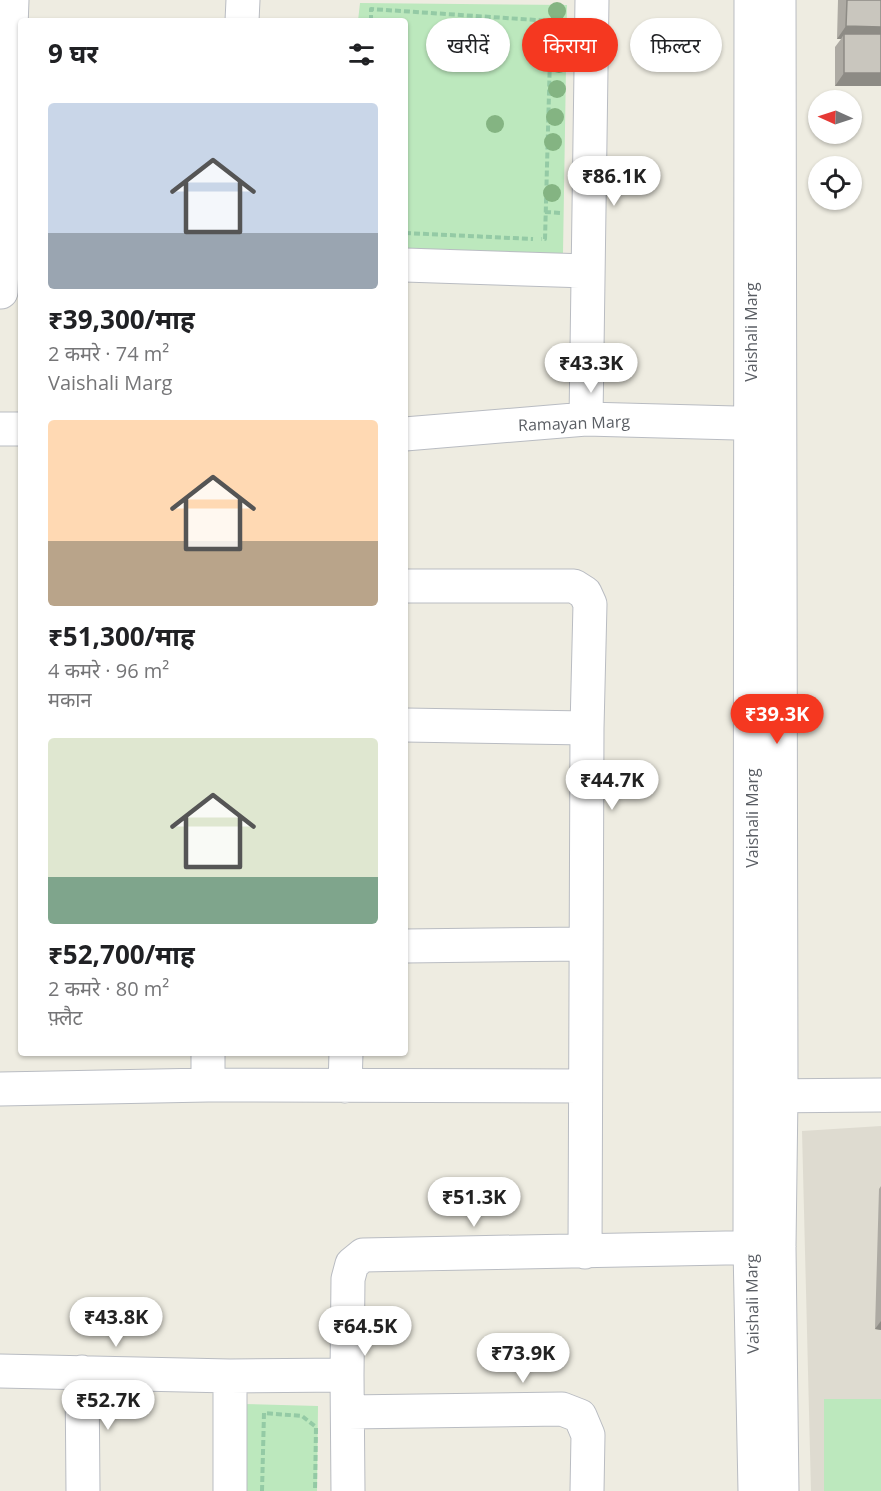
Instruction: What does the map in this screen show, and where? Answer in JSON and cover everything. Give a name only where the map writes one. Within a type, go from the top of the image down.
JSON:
[{"type":"street","points":[[12,0],[0,292],[18,294]]},
{"type":"street","points":[[242,18],[243,0]]},
{"type":"street","points":[[586,419],[592,0]]},
{"type":"street","name":"Vaishali Marg","points":[[751,0],[765,424],[767,1096],[765,1247],[755,1491]]},
{"type":"street","name":"Vaishali Marg","points":[[765,424],[779,0]]},
{"type":"street","points":[[408,265],[587,271]]},
{"type":"street","name":"Ramayan Marg","points":[[408,434],[586,419],[765,424]]},
{"type":"street","points":[[0,429],[18,429]]},
{"type":"street","points":[[408,586],[574,586],[585,593],[590,604],[584,1086],[585,1252]]},
{"type":"street","points":[[408,725],[587,728]]},
{"type":"street","points":[[408,946],[586,944]]},
{"type":"street","points":[[208,1056],[208,1085]]},
{"type":"street","points":[[345,1086],[346,1056]]},
{"type":"street","points":[[0,1089],[208,1085],[584,1086]]},
{"type":"street","points":[[767,1096],[881,1095]]},
{"type":"street","points":[[348,1491],[348,1279],[352,1264],[363,1255],[765,1247]]},
{"type":"street","name":"Vaishali Marg","points":[[765,1247],[782,1491]]},
{"type":"street","points":[[0,1371],[347,1376]]},
{"type":"street","points":[[82,1372],[83,1491]]},
{"type":"street","points":[[230,1376],[230,1491]]},
{"type":"street","points":[[348,1412],[562,1409],[580,1416],[588,1435],[587,1491]]},
{"type":"path","points":[[371,18],[371,9],[551,21],[544,239],[408,233]]},
{"type":"path","points":[[262,1491],[264,1413],[302,1416],[316,1427],[315,1491]]},
{"type":"shaded area","points":[[881,1126],[881,1491],[811,1491],[802,1131]]},
{"type":"green space","points":[[360,3],[567,5],[567,18],[522,18],[522,72],[566,72],[563,253],[408,254],[408,18],[358,18]]},
{"type":"green space","points":[[824,1399],[881,1399],[881,1491],[824,1491]]},
{"type":"green space","points":[[243,1404],[318,1406],[317,1491],[242,1491]]},
{"type":"building","points":[[847,0],[881,0],[881,27],[846,26]]},
{"type":"building","points":[[844,34],[881,34],[881,73],[844,73]]}]
